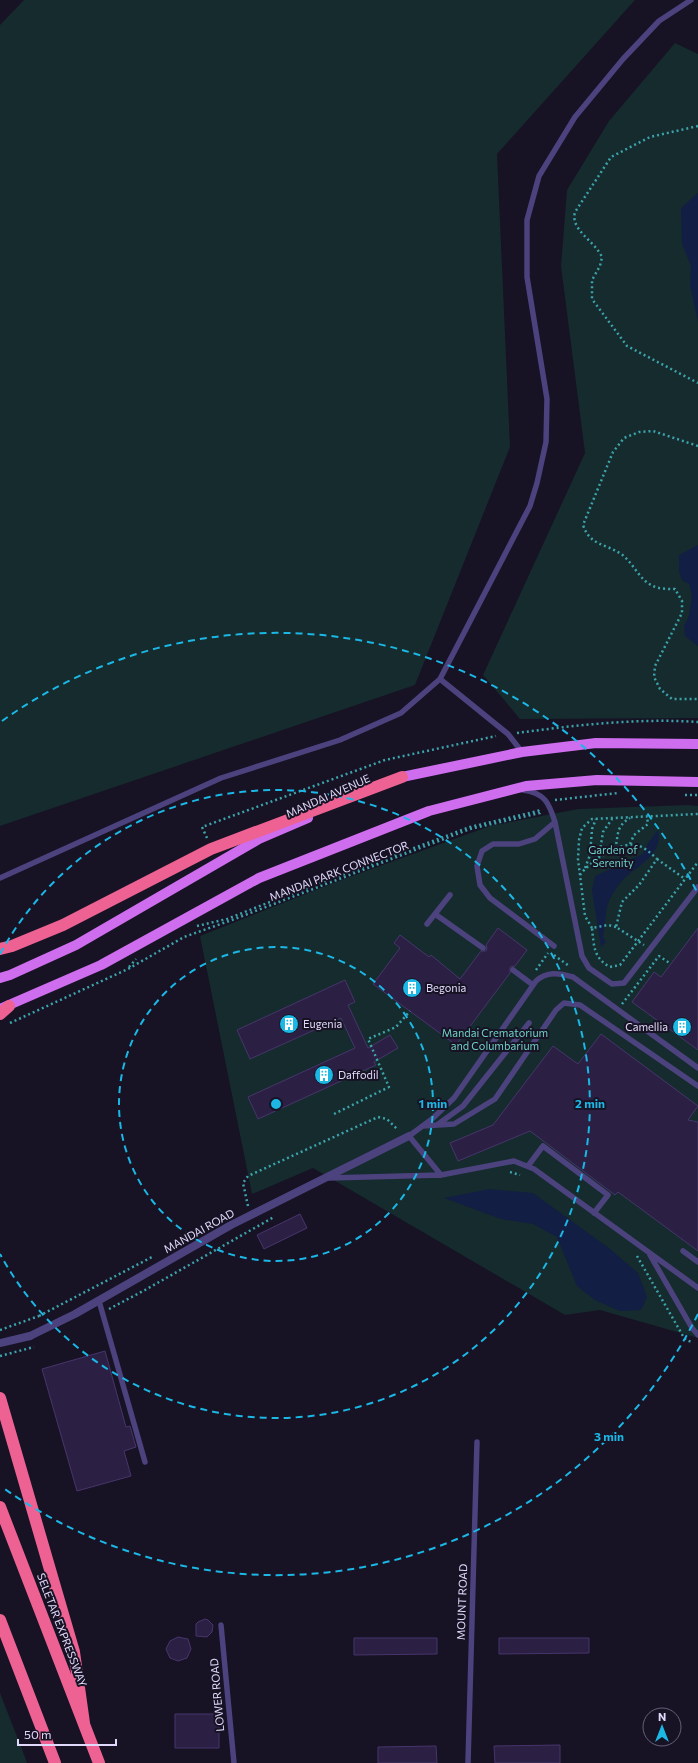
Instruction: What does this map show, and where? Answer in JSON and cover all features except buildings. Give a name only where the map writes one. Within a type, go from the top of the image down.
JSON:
[{"type":"highway","points":[[0,949],[12,946],[63,925],[211,849],[402,777]]},
{"type":"highway","points":[[0,1398],[74,1652],[84,1723]]},
{"type":"highway","name":"SELETAR EXPRESSWAY","points":[[0,1507],[99,1763]]},
{"type":"highway","points":[[0,1620],[55,1763]]},
{"type":"main road","name":"MANDAI AVENUE","points":[[0,978],[10,975],[76,945],[259,839],[402,777],[522,752],[596,743],[698,744]]},
{"type":"main road","points":[[3,1009],[101,965],[259,878],[429,811],[526,786],[597,780],[698,782]]},
{"type":"street","name":"MANDAI ROAD","points":[[0,1343],[30,1336],[75,1314],[231,1225],[409,1136]]},
{"type":"lane","points":[[0,878],[221,778],[340,740],[401,713],[440,679],[530,506],[537,483],[546,442],[547,399],[527,276],[527,220],[539,176],[575,117],[623,59],[659,21],[691,0]]},
{"type":"lane","points":[[440,679],[508,734],[522,752]]},
{"type":"lane","points":[[515,789],[533,791],[549,803],[555,822],[582,956],[589,968],[612,984],[624,983],[698,887]]},
{"type":"lane","points":[[554,946],[490,898],[480,885],[477,866],[482,851],[493,844],[519,844],[535,839],[555,822]]},
{"type":"lane","points":[[427,924],[450,895]]},
{"type":"lane","points":[[435,914],[483,948]]},
{"type":"lane","points":[[513,970],[533,985]]},
{"type":"lane","points":[[441,1174],[409,1136],[423,1126],[454,1098],[533,985],[543,975],[557,973],[573,977],[698,1068]]},
{"type":"lane","points":[[423,1126],[454,1124],[495,1099],[556,1010],[564,1003],[580,1006],[698,1086]]},
{"type":"lane","points":[[436,1125],[463,1106],[529,1023]]},
{"type":"lane","points":[[528,1166],[543,1146],[608,1195],[594,1213]]},
{"type":"lane","points":[[324,1178],[441,1174],[514,1161],[528,1166],[698,1288]]},
{"type":"lane","points":[[683,1251],[698,1262]]},
{"type":"lane","points":[[648,1252],[692,1328],[698,1334]]},
{"type":"lane","points":[[99,1301],[145,1462]]},
{"type":"lane","name":"MOUNT ROAD","points":[[468,1763],[477,1442]]},
{"type":"lane","name":"LOWER ROAD","points":[[221,1625],[234,1763]]},
{"type":"path","points":[[698,126],[650,137],[611,157],[575,212],[573,220],[576,226],[598,248],[602,257],[600,266],[592,280],[592,299],[627,346],[698,383]]},
{"type":"path","points":[[698,446],[653,431],[639,432],[624,438],[613,452],[583,525],[586,535],[593,541],[621,554],[647,582],[654,587],[675,590],[682,601],[682,613],[655,666],[654,677],[660,690],[672,700],[698,699]]},
{"type":"path","name":"MANDAI PARK CONNECTOR","points":[[6,1024],[85,990],[128,969],[184,937],[470,829],[540,813],[549,803],[557,799],[620,792]]},
{"type":"path","points":[[683,793],[698,794]]},
{"type":"path","points":[[193,927],[227,919],[470,827],[538,811],[549,803]]},
{"type":"path","points":[[698,814],[592,819],[582,828],[578,840],[578,859],[585,916],[592,928],[595,951],[602,962],[610,968],[620,965],[639,942],[698,862]]},
{"type":"path","points":[[615,850],[618,840],[617,831],[622,822],[631,817]]},
{"type":"path","points":[[630,844],[634,835],[648,824],[647,817]]},
{"type":"path","points":[[596,860],[600,856],[603,832],[612,818]]},
{"type":"path","points":[[580,875],[590,855],[592,829],[596,819]]},
{"type":"path","points":[[584,869],[596,860],[630,844],[638,845],[644,848],[685,879]]},
{"type":"path","points":[[616,927],[622,902],[639,885],[657,859]]},
{"type":"path","points":[[592,928],[608,925],[616,927],[671,964]]},
{"type":"path","points":[[622,1004],[659,956]]},
{"type":"path","points":[[128,969],[136,959]]},
{"type":"path","points":[[334,1114],[389,1087],[368,1039],[396,1026],[410,1011]]},
{"type":"path","points":[[248,1207],[243,1183],[248,1176],[378,1117],[387,1119],[399,1132]]},
{"type":"path","points":[[504,1173],[512,1172],[523,1176]]},
{"type":"path","points":[[102,1312],[145,1290],[276,1215]]},
{"type":"path","points":[[632,1252],[638,1257],[686,1340],[698,1343]]},
{"type":"path","points":[[0,1330],[39,1316],[95,1287]]},
{"type":"path","points":[[0,1356],[41,1344]]},
{"type":"green space","points":[[24,0],[635,0],[497,154],[510,447],[415,685],[0,826],[0,25]]},
{"type":"green space","points":[[675,43],[698,54],[698,718],[520,719],[483,675],[585,453],[561,266],[567,190],[609,121]]},
{"type":"green space","name":"Mandai Crematorium and Columbarium","points":[[688,805],[698,806],[698,1338],[600,1310],[565,1315],[313,1168],[252,1194],[200,936],[333,883],[490,826],[578,809]]},
{"type":"green space","points":[[0,1693],[25,1757],[27,1763],[0,1763]]},
{"type":"water","points":[[698,193],[698,322],[690,285],[691,266],[682,244],[681,208]]},
{"type":"water","points":[[698,545],[698,646],[685,636],[684,626],[689,616],[692,595],[689,584],[682,580],[679,572],[679,555]]},
{"type":"water","points":[[658,830],[659,839],[657,847],[647,860],[621,882],[609,900],[606,910],[603,937],[606,942],[601,947],[592,890],[595,876],[643,854],[648,843]]},
{"type":"water","points":[[489,1189],[533,1193],[610,1249],[638,1273],[647,1297],[641,1310],[620,1311],[595,1300],[577,1286],[557,1237],[533,1224],[501,1219],[444,1198]]},
{"type":"place","name":"Begonia","points":[[412,988]]},
{"type":"place","name":"Eugenia","points":[[289,1024]]},
{"type":"place","name":"Camellia","points":[[682,1027]]},
{"type":"place","name":"Daffodil","points":[[324,1075]]},
{"type":"park label","name":"Garden of Serenity","points":[[613,856]]}]
